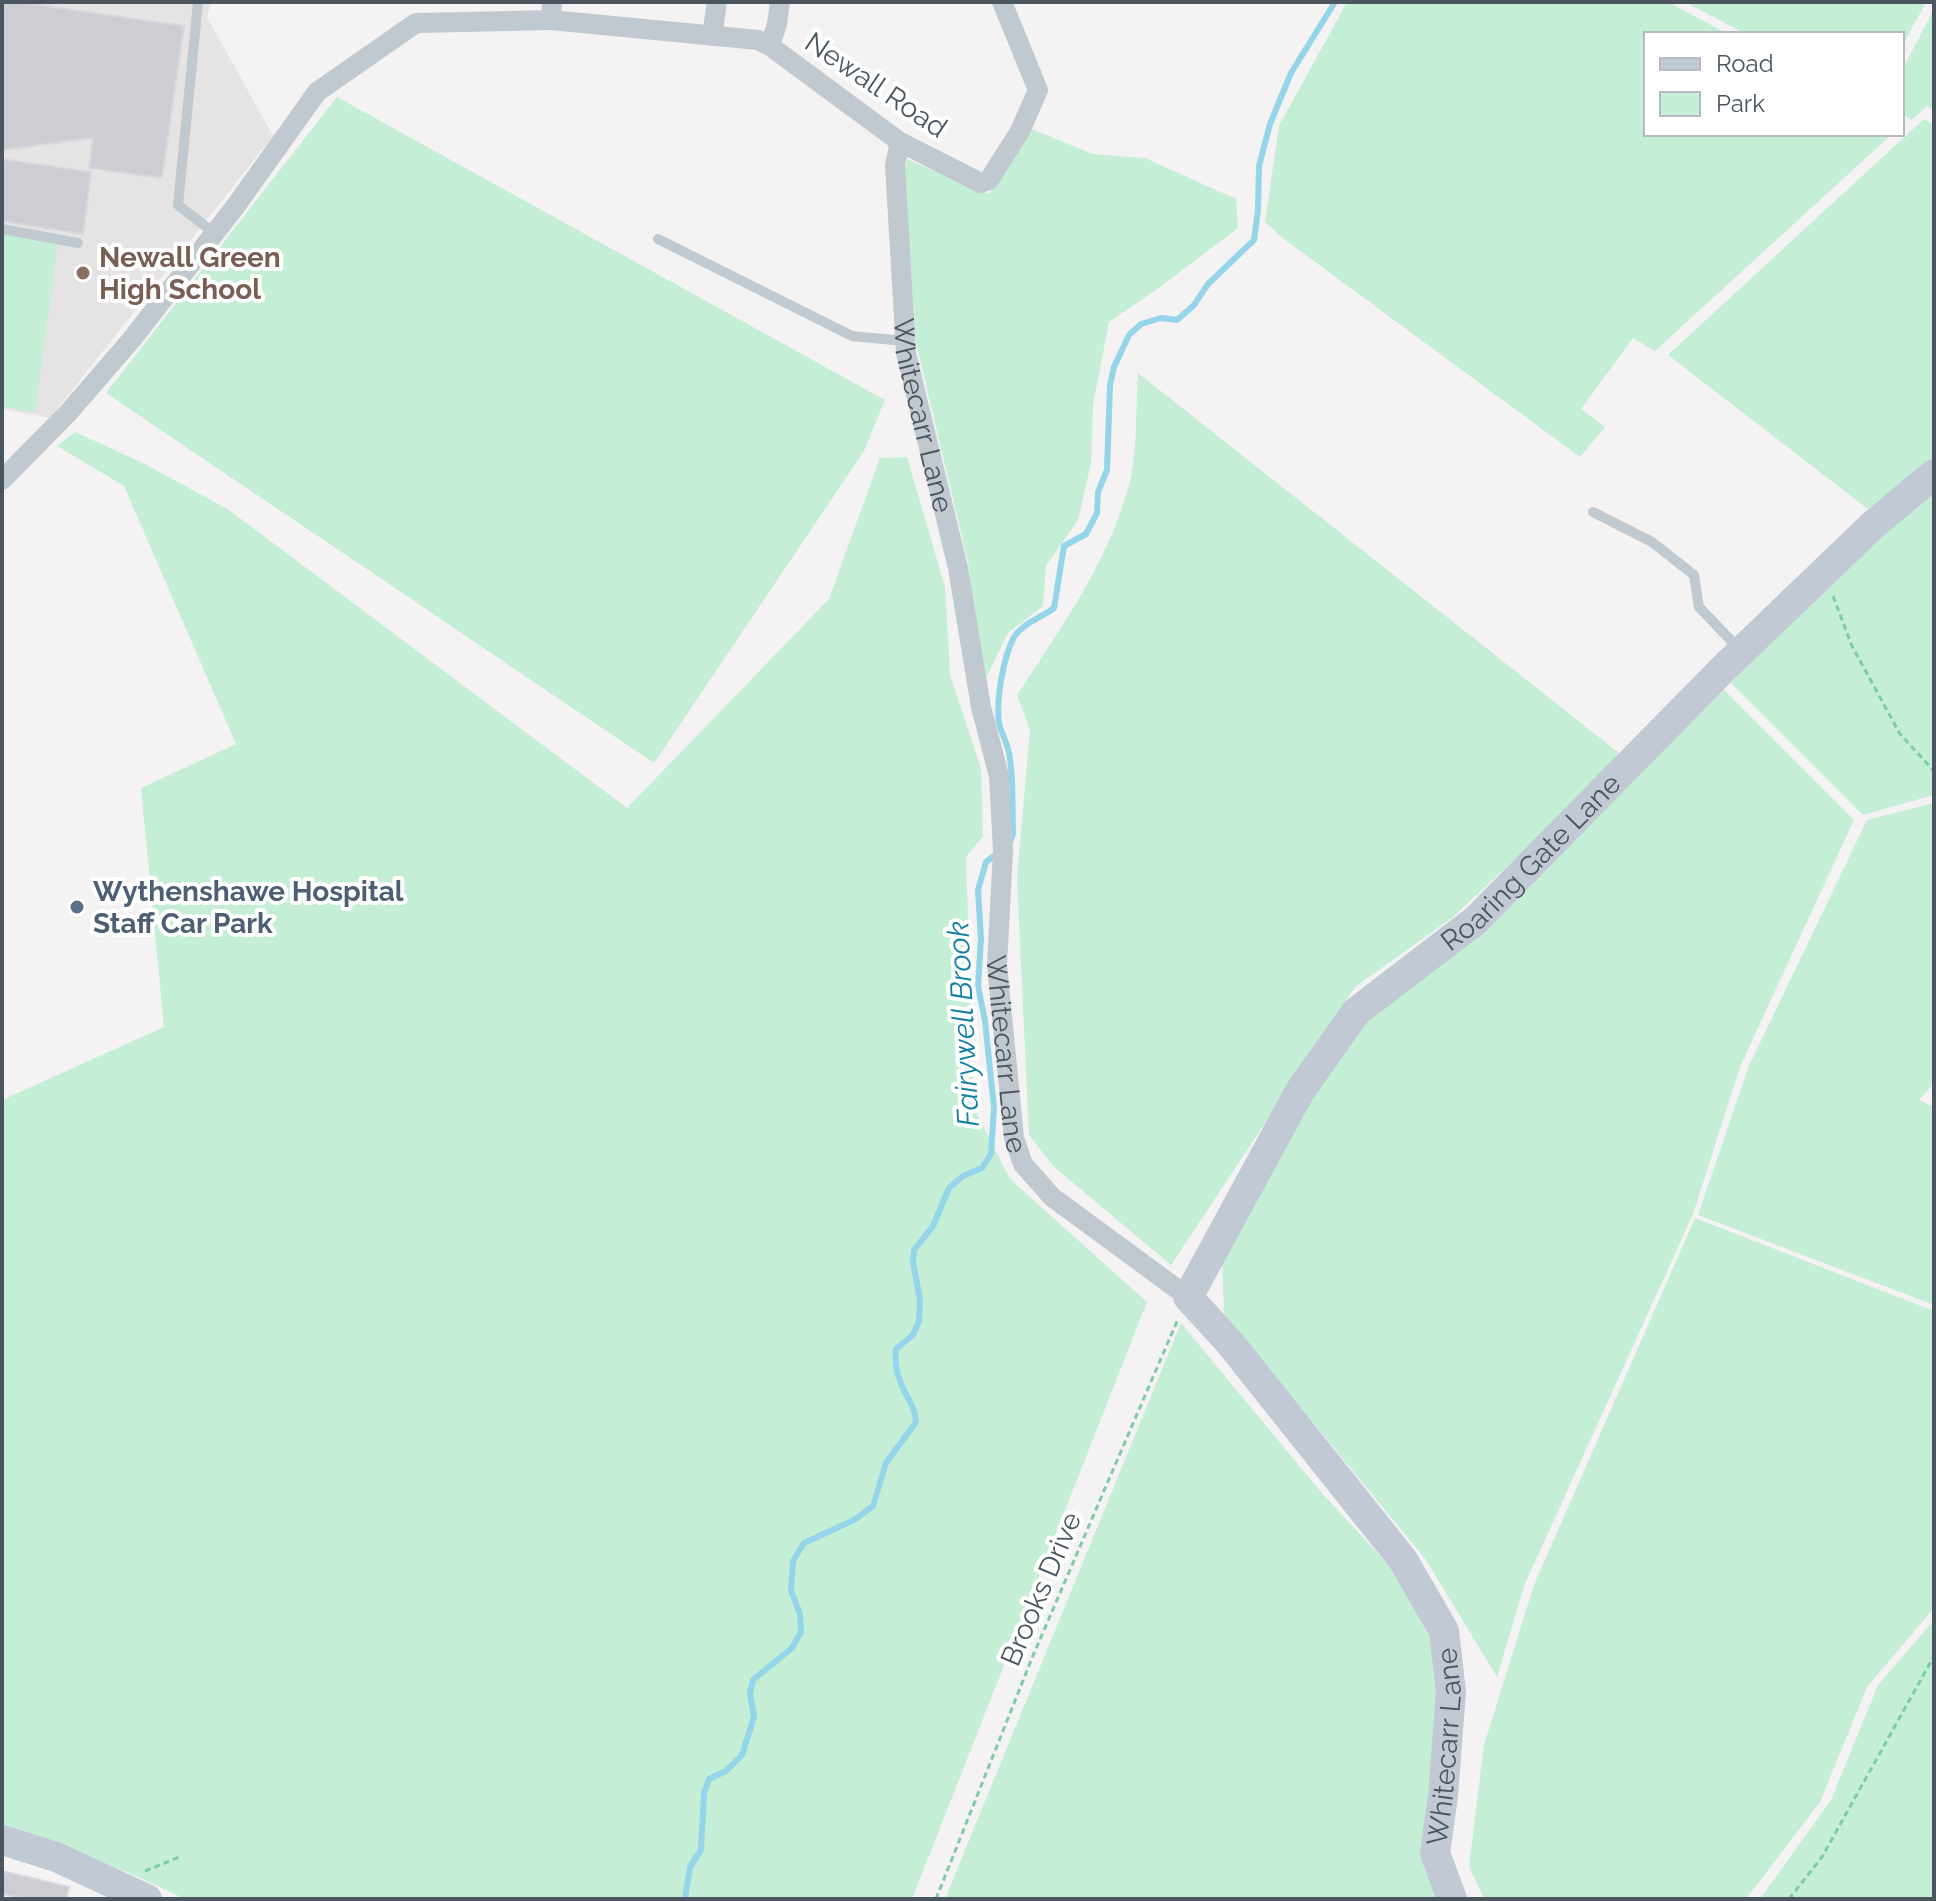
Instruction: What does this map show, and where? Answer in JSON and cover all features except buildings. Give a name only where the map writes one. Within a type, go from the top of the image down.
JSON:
[{"type":"street","points":[[712,36],[717,2]]},
{"type":"street","points":[[770,46],[780,2]]},
{"type":"street","name":"Newall Road","points":[[2,480],[68,413],[132,339],[317,92],[416,23],[552,11],[712,36],[758,40],[900,142],[981,183],[989,180],[1020,131],[1038,90],[1002,2]]},
{"type":"street","name":"Whitecarr Lane","points":[[900,142],[895,165],[906,353],[958,568],[981,707],[999,776],[1003,851],[997,965],[1014,1138],[1023,1164],[1052,1197],[1188,1297],[1230,1343],[1403,1560],[1444,1631],[1451,1692],[1435,1853],[1452,1899]]},
{"type":"street","name":"Roaring Gate Lane","points":[[1188,1297],[1300,1091],[1356,1012],[1476,920],[1741,651],[1873,525],[1934,474]]},
{"type":"street","points":[[2,1840],[56,1857],[136,1894]]},
{"type":"lane","points":[[198,2],[178,205],[214,233]]},
{"type":"lane","points":[[2,229],[78,243]]},
{"type":"lane","points":[[658,239],[852,336],[894,340],[905,337]]},
{"type":"lane","points":[[1593,512],[1652,542],[1694,575],[1699,607],[1741,651]]},
{"type":"path","points":[[1825,571],[1859,659],[1900,734],[1934,771]]},
{"type":"path","name":"Brooks Drive","points":[[936,1899],[1032,1658],[1188,1297]]},
{"type":"path","points":[[1789,1899],[1822,1857],[1934,1656]]},
{"type":"path","points":[[136,1894],[134,1875],[182,1856]]},
{"type":"shaded area","name":"Newall Green High School","points":[[2,2],[211,2],[207,17],[273,136],[50,418],[2,409]]},
{"type":"green space","points":[[1347,2],[1668,2],[1724,32],[1644,32],[1644,136],[1890,136],[1655,351],[1633,338],[1581,409],[1605,427],[1580,457],[1265,222],[1279,126]]},
{"type":"green space","points":[[1685,2],[1926,2],[1904,43],[1904,32],[1742,32]]},
{"type":"green space","points":[[1934,9],[1934,110],[1927,106],[1912,120],[1904,115],[1904,66]]},
{"type":"green space","points":[[337,97],[885,400],[864,451],[654,763],[106,393]]},
{"type":"green space","points":[[1924,119],[1934,124],[1934,458],[1868,509],[1668,355]]},
{"type":"green space","points":[[1029,128],[1093,154],[1145,158],[1236,199],[1238,228],[1109,322],[1093,405],[1091,463],[1078,520],[1046,566],[1043,606],[1008,633],[982,686],[968,562],[916,343],[904,174],[907,159],[989,194]]},
{"type":"green space","points":[[2,234],[58,243],[35,412],[2,407]]},
{"type":"green space","points":[[1138,373],[1624,757],[1453,917],[1355,987],[1171,1265],[1053,1166],[1029,1135],[1017,878],[1030,730],[1017,695],[1083,591],[1122,507],[1133,466]]},
{"type":"green space","points":[[75,432],[143,463],[229,510],[627,808],[829,599],[880,458],[907,457],[945,587],[950,675],[981,769],[983,836],[966,857],[974,1108],[1010,1179],[1147,1302],[912,1899],[185,1899],[134,1875],[2,1825],[2,1100],[164,1027],[141,788],[236,744],[124,486],[57,446]]},
{"type":"green space","points":[[1934,487],[1934,795],[1863,815],[1731,683],[1848,560]]},
{"type":"green space","points":[[1724,690],[1854,820],[1740,1067],[1693,1214],[1524,1586],[1497,1677],[1426,1560],[1224,1314],[1222,1258],[1314,1096],[1372,1014]]},
{"type":"green space","points":[[1934,803],[1934,1083],[1919,1100],[1934,1107],[1934,1305],[1698,1215],[1748,1068],[1867,820]]},
{"type":"green space","points":[[1695,1218],[1934,1311],[1934,1608],[1867,1687],[1820,1802],[1746,1899],[1484,1899],[1469,1866],[1484,1745],[1534,1585]]},
{"type":"green space","points":[[1181,1323],[1320,1491],[1393,1570],[1430,1637],[1442,1730],[1437,1899],[945,1899]]},
{"type":"green space","points":[[1934,1620],[1934,1899],[1760,1899],[1831,1800],[1878,1685]]},
{"type":"waterway","name":"Fairywell Brook","points":[[1010,842],[1013,834],[1012,773],[998,714],[1004,667],[1018,632],[1054,608],[1064,546],[1086,534],[1097,513],[1098,492],[1107,470],[1110,385],[1114,367],[1129,335],[1141,324],[1161,318],[1177,320],[1194,305],[1208,284],[1254,240],[1259,166],[1270,124],[1291,73],[1335,2]]},
{"type":"waterway","name":"Fairywell Brook","points":[[685,1899],[690,1867],[701,1850],[704,1793],[709,1779],[726,1771],[742,1755],[754,1717],[750,1693],[753,1680],[792,1648],[801,1632],[800,1614],[791,1590],[793,1561],[804,1543],[854,1520],[873,1506],[886,1463],[916,1422],[899,1377],[896,1357],[896,1349],[913,1335],[919,1321],[920,1300],[913,1262],[914,1250],[933,1226],[949,1188],[963,1176],[982,1168],[991,1154],[994,1107],[978,986],[981,939],[978,890],[986,862],[999,852]]},
{"type":"place","name":"Newall Green High School","points":[[83,273]]},
{"type":"place","name":"Wythenshawe Hospital Staff Car Park","points":[[77,907]]}]
